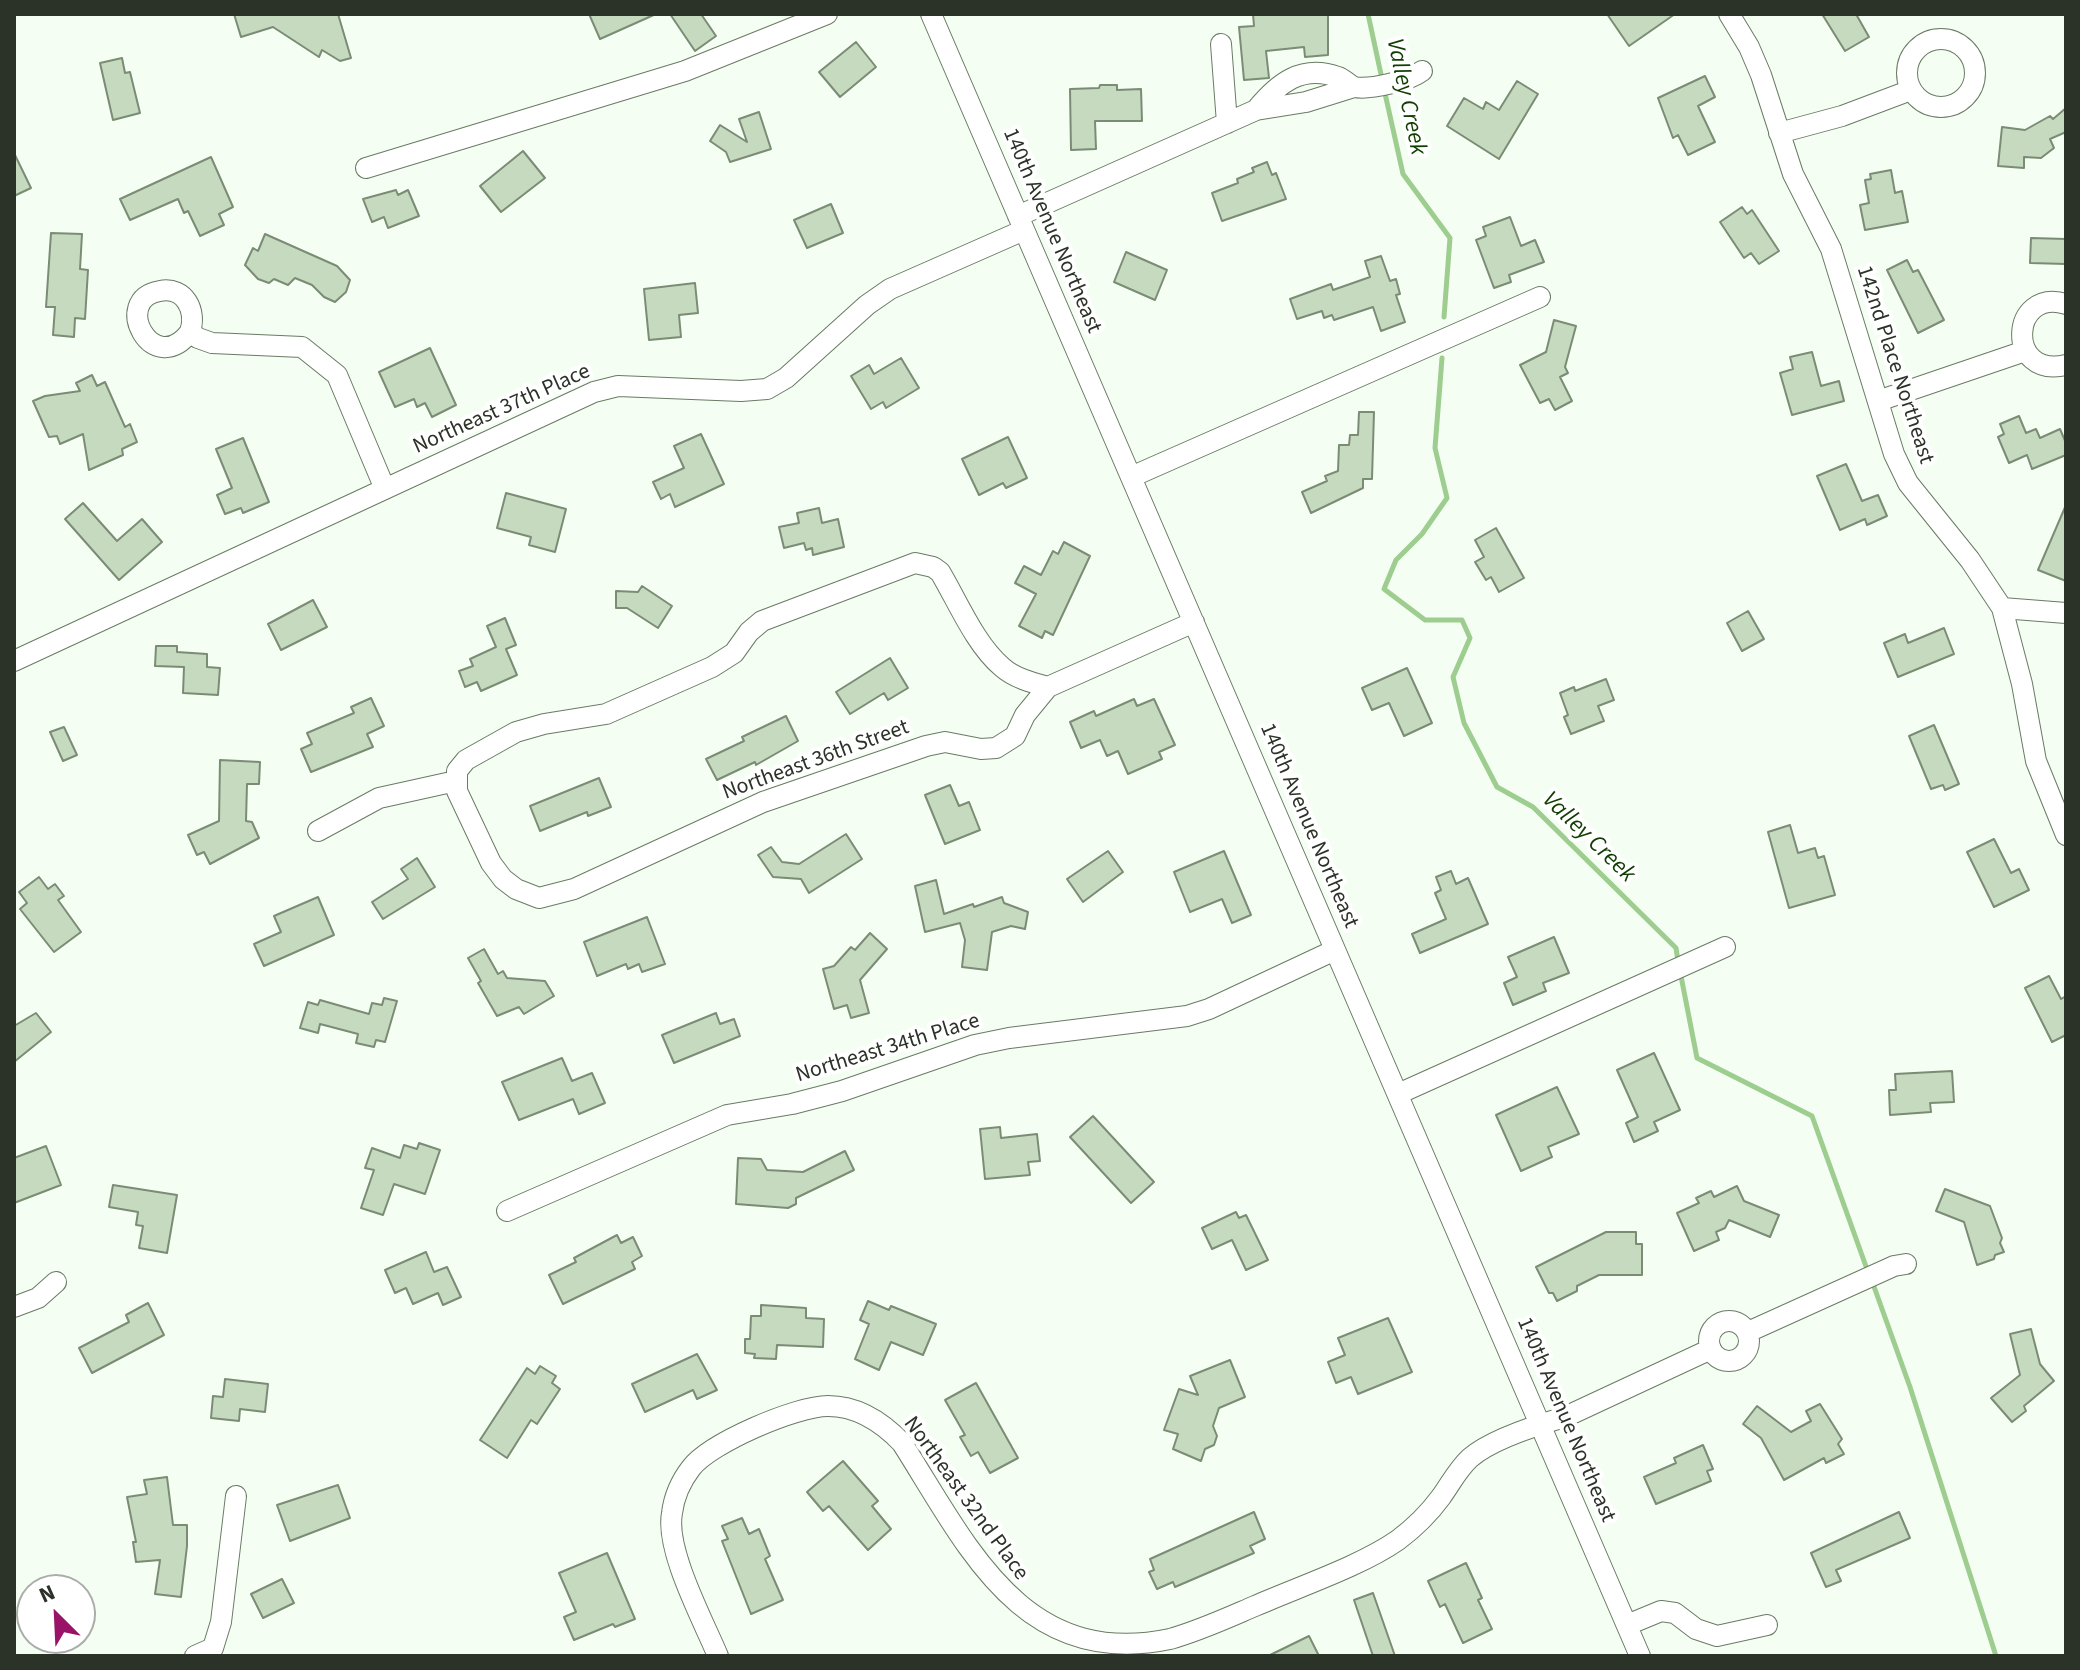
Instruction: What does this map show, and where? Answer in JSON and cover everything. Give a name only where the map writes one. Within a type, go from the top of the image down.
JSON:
[{"type":"street","points":[[366,168],[685,71],[827,14]]},
{"type":"street","name":"140th Avenue Northeast","points":[[931,14],[1640,1656]]},
{"type":"street","name":"142nd Place Northeast","points":[[1729,14],[1749,47],[1793,174],[1831,249],[1894,454],[1908,483],[1970,560],[2002,608],[2022,684],[2036,761],[2062,814],[2066,835]]},
{"type":"street","points":[[1221,44],[1227,123]]},
{"type":"street","name":"Northeast 37th Place","points":[[14,661],[594,392],[618,386],[741,391],[767,389],[786,378],[867,305],[890,289],[1256,110],[1273,88],[1293,77],[1311,73],[1338,77],[1354,87],[1393,83],[1422,71]]},
{"type":"street","points":[[1779,133],[1842,116],[1911,90]]},
{"type":"street","points":[[1131,477],[1540,297]]},
{"type":"street","points":[[2066,304],[2042,303],[2027,315],[2021,332],[2025,351],[2039,364],[2048,367],[2066,365]]},
{"type":"street","points":[[190,332],[212,343],[302,347],[337,375],[385,489]]},
{"type":"street","points":[[1878,401],[2025,351]]},
{"type":"street","points":[[318,831],[379,798],[457,776],[466,760],[516,732],[606,714],[727,659],[762,621],[915,563],[940,572],[977,635],[1002,667],[1032,683],[1048,687]]},
{"type":"street","points":[[2002,608],[2066,613]]},
{"type":"street","name":"Northeast 36th Street","points":[[457,776],[457,791],[484,849],[503,879],[529,895],[551,897],[763,802],[926,746],[945,742],[981,749],[996,748],[1015,736],[1025,715],[1048,687],[1194,622]]},
{"type":"street","points":[[1398,1094],[1725,947]]},
{"type":"street","name":"Northeast 34th Place","points":[[507,1211],[727,1115],[792,1104],[842,1091],[975,1045],[1187,1016],[1209,1009],[1335,950]]},
{"type":"street","name":"Northeast 32nd Place","points":[[718,1656],[673,1549],[671,1516],[675,1497],[693,1466],[715,1449],[777,1418],[828,1406],[871,1416],[887,1428],[902,1443],[990,1581],[1032,1620],[1090,1643],[1116,1646],[1169,1639],[1206,1627],[1381,1551],[1419,1522],[1471,1457],[1711,1349],[1721,1358],[1734,1360],[1746,1352],[1748,1332],[1883,1271],[1906,1264]]},
{"type":"street","points":[[14,1307],[38,1298],[56,1282]]},
{"type":"street","points":[[195,1656],[213,1648],[221,1622],[236,1496]]},
{"type":"street","points":[[1627,1625],[1661,1611],[1675,1613],[1696,1629],[1717,1636],[1767,1625]]},
{"type":"building","points":[[234,14],[338,14],[351,58],[340,61],[322,50],[319,57],[273,27],[241,37]]},
{"type":"building","points":[[589,14],[656,14],[600,39]]},
{"type":"building","points":[[670,14],[701,14],[716,36],[695,51]]},
{"type":"building","points":[[1253,14],[1328,14],[1328,55],[1305,57],[1304,47],[1266,51],[1269,78],[1244,80],[1239,27],[1254,26]]},
{"type":"building","points":[[1607,14],[1675,14],[1629,46]]},
{"type":"building","points":[[1822,14],[1856,14],[1869,37],[1845,51]]},
{"type":"building","points":[[856,42],[876,67],[840,97],[819,72]]},
{"type":"building","points":[[122,58],[125,73],[130,72],[140,113],[113,120],[100,63]]},
{"type":"building","points":[[1705,76],[1715,97],[1698,106],[1715,142],[1688,155],[1678,135],[1673,138],[1658,98]]},
{"type":"building","points":[[1517,81],[1538,94],[1499,159],[1447,126],[1464,98],[1483,109],[1486,102],[1499,110]]},
{"type":"building","points":[[1100,85],[1117,85],[1117,90],[1141,89],[1142,121],[1095,121],[1096,149],[1071,150],[1070,89],[1099,88]]},
{"type":"building","points":[[2066,108],[2066,132],[2050,139],[2054,148],[2041,158],[2024,157],[2024,168],[1998,166],[2002,127],[2025,130],[2050,116],[2053,119]]},
{"type":"building","points":[[759,112],[771,149],[730,162],[726,152],[710,141],[720,125],[747,142],[739,119]]},
{"type":"building","points":[[523,151],[545,178],[501,212],[480,186]]},
{"type":"building","points":[[14,153],[31,188],[14,196]]},
{"type":"building","points":[[211,157],[233,207],[219,214],[224,225],[200,236],[188,211],[184,213],[178,199],[130,220],[120,199]]},
{"type":"building","points":[[1267,162],[1272,175],[1276,173],[1286,199],[1222,221],[1212,193],[1238,183],[1237,179],[1254,172],[1252,168]]},
{"type":"building","points":[[1891,170],[1895,193],[1902,191],[1908,222],[1865,230],[1860,205],[1869,203],[1865,180],[1871,179],[1870,174]]},
{"type":"building","points":[[396,190],[398,195],[408,190],[419,216],[388,228],[384,217],[372,222],[363,199]]},
{"type":"building","points":[[831,204],[843,233],[807,248],[794,220]]},
{"type":"building","points":[[1742,207],[1747,214],[1752,210],[1779,251],[1759,264],[1751,253],[1744,258],[1720,222]]},
{"type":"building","points":[[1510,217],[1521,246],[1535,240],[1544,262],[1509,275],[1511,282],[1494,288],[1476,240],[1486,236],[1483,227]]},
{"type":"building","points":[[51,233],[82,234],[80,269],[88,270],[85,319],[75,318],[74,337],[53,335],[55,307],[46,307]]},
{"type":"building","points":[[265,234],[337,266],[350,280],[346,292],[335,302],[324,297],[312,285],[295,278],[288,285],[274,279],[269,283],[258,279],[245,265],[253,248],[258,251]]},
{"type":"building","points":[[2031,238],[2066,239],[2066,264],[2030,263]]},
{"type":"building","points":[[1126,252],[1167,270],[1155,300],[1114,282]]},
{"type":"building","points":[[1381,256],[1390,281],[1396,279],[1400,294],[1396,295],[1405,322],[1381,331],[1373,307],[1334,320],[1332,315],[1324,318],[1322,311],[1297,319],[1290,299],[1331,284],[1333,290],[1370,277],[1365,261]]},
{"type":"building","points":[[1907,260],[1913,272],[1918,270],[1944,320],[1918,333],[1887,270]]},
{"type":"building","points":[[695,283],[698,313],[679,315],[681,337],[649,340],[644,289]]},
{"type":"building","points":[[1554,320],[1576,326],[1565,367],[1568,373],[1560,377],[1572,401],[1555,410],[1549,399],[1540,403],[1520,365],[1546,352]]},
{"type":"building","points":[[430,348],[456,405],[432,417],[425,403],[417,407],[414,399],[395,407],[379,372]]},
{"type":"building","points":[[1812,352],[1821,386],[1839,381],[1844,401],[1792,415],[1780,373],[1793,369],[1790,357]]},
{"type":"building","points":[[901,358],[919,388],[886,408],[883,402],[871,409],[851,376],[869,365],[874,374]]},
{"type":"building","points":[[92,375],[97,386],[105,382],[125,427],[130,424],[137,442],[122,449],[123,455],[89,470],[83,434],[60,444],[57,436],[49,437],[33,401],[80,391],[76,383]]},
{"type":"building","points":[[1359,412],[1374,412],[1372,479],[1363,479],[1363,488],[1311,513],[1302,492],[1327,481],[1325,476],[1338,471],[1339,445],[1349,445],[1350,435],[1358,435]]},
{"type":"building","points":[[2019,416],[2026,433],[2036,429],[2040,438],[2060,429],[2066,443],[2066,455],[2032,469],[2027,455],[2009,463],[1998,437],[2004,434],[2000,424]]},
{"type":"building","points":[[701,434],[724,484],[675,507],[670,494],[661,499],[653,482],[684,468],[674,446]]},
{"type":"building","points":[[1008,437],[1027,478],[1006,488],[1003,483],[979,495],[962,459]]},
{"type":"building","points":[[243,438],[269,502],[243,513],[241,508],[225,514],[217,495],[232,488],[216,449]]},
{"type":"building","points":[[1846,464],[1862,501],[1878,495],[1887,516],[1867,525],[1865,519],[1840,530],[1817,476]]},
{"type":"building","points":[[506,493],[566,509],[555,552],[529,545],[531,537],[497,528]]},
{"type":"building","points":[[83,503],[117,541],[142,519],[162,542],[119,580],[65,519]]},
{"type":"building","points":[[2066,505],[2066,581],[2038,570]]},
{"type":"building","points":[[819,508],[822,523],[838,519],[844,547],[813,555],[812,548],[806,550],[804,543],[784,548],[779,527],[799,523],[797,513]]},
{"type":"building","points":[[1496,528],[1524,578],[1499,592],[1491,577],[1486,580],[1475,562],[1484,557],[1475,540]]},
{"type":"building","points":[[1064,542],[1090,556],[1053,635],[1045,631],[1042,638],[1019,626],[1036,594],[1015,583],[1024,566],[1041,575],[1053,551],[1058,554]]},
{"type":"building","points":[[642,586],[672,606],[658,628],[627,608],[616,608],[616,591],[638,592]]},
{"type":"building","points":[[313,600],[327,627],[281,650],[268,624]]},
{"type":"building","points":[[1748,611],[1764,639],[1742,651],[1727,623]]},
{"type":"building","points":[[505,618],[516,645],[506,649],[517,675],[481,691],[477,682],[465,687],[459,671],[473,666],[470,659],[496,647],[487,626]]},
{"type":"building","points":[[1944,628],[1954,654],[1898,677],[1884,643],[1905,634],[1908,643]]},
{"type":"building","points":[[156,646],[177,646],[177,652],[207,654],[207,667],[220,668],[218,695],[183,693],[184,667],[155,666]]},
{"type":"building","points":[[890,658],[908,688],[888,700],[884,693],[850,714],[836,692]]},
{"type":"building","points":[[1407,668],[1432,723],[1404,736],[1389,703],[1372,710],[1362,688]]},
{"type":"building","points":[[1606,679],[1614,700],[1598,706],[1604,721],[1571,734],[1560,693],[1574,687],[1575,691]]},
{"type":"building","points":[[371,698],[384,726],[367,734],[373,747],[311,772],[301,749],[312,744],[307,733],[354,713],[351,707]]},
{"type":"building","points":[[1134,699],[1137,706],[1154,699],[1175,745],[1159,752],[1162,759],[1128,774],[1118,751],[1107,756],[1100,740],[1081,748],[1070,722],[1094,711],[1096,716]]},
{"type":"building","points":[[786,716],[798,741],[756,765],[755,762],[717,780],[706,759]]},
{"type":"building","points":[[1934,725],[1959,784],[1945,790],[1943,785],[1931,789],[1909,736]]},
{"type":"building","points":[[64,727],[77,755],[63,761],[50,732]]},
{"type":"building","points":[[220,760],[260,762],[259,784],[247,784],[246,821],[252,822],[259,838],[210,864],[204,852],[197,855],[188,835],[219,821]]},
{"type":"building","points":[[599,778],[611,807],[588,816],[587,812],[540,831],[530,806]]},
{"type":"building","points":[[950,785],[959,806],[969,802],[980,830],[945,844],[925,795]]},
{"type":"building","points":[[1790,825],[1798,853],[1815,848],[1818,858],[1824,856],[1835,895],[1789,908],[1768,832]]},
{"type":"building","points":[[846,834],[862,859],[809,893],[801,879],[773,877],[758,855],[771,847],[782,862],[799,864]]},
{"type":"building","points":[[1994,839],[2011,873],[2019,869],[2029,890],[1994,907],[1967,852]]},
{"type":"building","points":[[1108,851],[1123,872],[1083,902],[1067,879]]},
{"type":"building","points":[[1224,851],[1251,915],[1232,923],[1222,899],[1190,912],[1174,872]]},
{"type":"building","points":[[417,858],[435,887],[383,919],[372,902],[408,879],[401,869]]},
{"type":"building","points":[[1451,871],[1456,884],[1468,878],[1488,924],[1420,953],[1412,934],[1446,919],[1435,893],[1441,890],[1436,877]]},
{"type":"building","points":[[39,877],[48,889],[55,884],[64,896],[58,900],[81,932],[54,952],[20,909],[27,903],[19,892]]},
{"type":"building","points":[[936,880],[944,914],[1002,897],[1004,903],[1028,912],[1025,929],[1011,926],[992,932],[987,970],[962,967],[965,940],[960,923],[925,932],[915,886]]},
{"type":"building","points":[[318,897],[334,935],[264,966],[254,944],[281,932],[274,916]]},
{"type":"building","points":[[647,917],[665,964],[642,972],[639,964],[628,969],[626,964],[597,976],[584,942]]},
{"type":"building","points":[[870,933],[887,949],[860,980],[869,1013],[851,1018],[847,1005],[834,1009],[823,969],[834,966],[851,947],[855,950]]},
{"type":"building","points":[[1554,937],[1569,973],[1543,983],[1546,991],[1513,1005],[1504,983],[1517,977],[1508,957]]},
{"type":"building","points":[[484,949],[498,974],[503,971],[507,978],[545,981],[554,996],[524,1014],[519,1007],[497,1016],[468,958]]},
{"type":"building","points":[[2049,976],[2061,999],[2066,996],[2066,1035],[2052,1042],[2025,988]]},
{"type":"building","points":[[384,998],[397,1001],[385,1042],[376,1040],[374,1047],[356,1043],[358,1034],[320,1024],[318,1033],[300,1028],[308,1002],[318,1005],[320,1000],[369,1014],[372,1003],[382,1005]]},
{"type":"building","points":[[36,1013],[51,1032],[14,1062],[14,1026]]},
{"type":"building","points":[[716,1013],[720,1024],[734,1019],[740,1036],[674,1063],[662,1035]]},
{"type":"building","points":[[1654,1053],[1680,1110],[1654,1122],[1658,1131],[1634,1142],[1626,1123],[1638,1117],[1617,1070]]},
{"type":"building","points":[[562,1058],[572,1081],[592,1073],[605,1103],[579,1114],[573,1099],[519,1120],[502,1082]]},
{"type":"building","points":[[1952,1071],[1954,1102],[1930,1103],[1931,1112],[1890,1115],[1889,1090],[1896,1090],[1895,1074]]},
{"type":"building","points":[[1557,1087],[1579,1134],[1548,1147],[1552,1157],[1521,1171],[1496,1115]]},
{"type":"building","points":[[1093,1116],[1154,1182],[1131,1203],[1070,1137]]},
{"type":"building","points":[[1000,1127],[1001,1138],[1037,1134],[1040,1161],[1028,1162],[1030,1175],[985,1179],[980,1129]]},
{"type":"building","points":[[419,1143],[440,1150],[425,1194],[394,1184],[383,1215],[361,1208],[374,1170],[365,1168],[372,1148],[400,1158],[404,1145],[417,1149]]},
{"type":"building","points":[[46,1146],[61,1185],[14,1203],[14,1158]]},
{"type":"building","points":[[845,1151],[854,1170],[796,1198],[796,1204],[788,1208],[736,1204],[738,1158],[761,1159],[767,1170],[803,1172]]},
{"type":"building","points":[[113,1185],[177,1195],[167,1253],[139,1248],[143,1226],[136,1225],[138,1212],[109,1207]]},
{"type":"building","points":[[1737,1186],[1744,1201],[1779,1215],[1770,1237],[1729,1220],[1725,1228],[1716,1232],[1719,1240],[1694,1251],[1677,1213],[1699,1203],[1696,1198],[1711,1191],[1714,1197]]},
{"type":"building","points":[[1945,1189],[1990,1206],[2004,1252],[1977,1265],[1964,1222],[1936,1211]]},
{"type":"building","points":[[1236,1212],[1239,1218],[1246,1215],[1268,1260],[1246,1270],[1232,1240],[1212,1249],[1202,1228]]},
{"type":"building","points":[[1606,1232],[1636,1232],[1636,1244],[1642,1244],[1642,1275],[1599,1275],[1557,1301],[1553,1293],[1549,1293],[1536,1267]]},
{"type":"building","points":[[617,1235],[621,1243],[633,1237],[642,1256],[632,1262],[635,1269],[563,1304],[549,1275],[576,1262],[574,1258]]},
{"type":"building","points":[[426,1252],[434,1272],[447,1267],[461,1297],[443,1305],[438,1293],[413,1304],[406,1288],[395,1293],[385,1270]]},
{"type":"building","points":[[868,1301],[889,1310],[891,1306],[936,1324],[923,1355],[891,1342],[879,1370],[855,1359],[869,1324],[860,1320]]},
{"type":"building","points":[[148,1303],[164,1335],[92,1373],[79,1348],[129,1322],[126,1315]]},
{"type":"building","points":[[761,1305],[806,1308],[806,1318],[824,1319],[823,1347],[777,1345],[776,1359],[754,1358],[755,1354],[745,1353],[745,1339],[750,1339],[751,1316],[761,1316]]},
{"type":"building","points":[[1388,1318],[1412,1372],[1358,1394],[1351,1377],[1336,1383],[1328,1362],[1345,1355],[1338,1338]]},
{"type":"building","points":[[2031,1329],[2040,1364],[2054,1381],[2024,1406],[2026,1411],[2012,1422],[1991,1398],[2020,1375],[2010,1334]]},
{"type":"building","points":[[697,1354],[717,1390],[697,1399],[693,1390],[645,1412],[632,1384]]},
{"type":"building","points":[[1230,1360],[1245,1397],[1219,1408],[1213,1426],[1217,1436],[1214,1445],[1205,1449],[1201,1461],[1173,1449],[1178,1434],[1164,1430],[1179,1389],[1198,1395],[1190,1376]]},
{"type":"building","points":[[540,1366],[556,1376],[552,1383],[560,1389],[537,1424],[531,1420],[507,1458],[480,1440],[527,1368],[535,1374]]},
{"type":"building","points":[[225,1379],[268,1384],[265,1412],[240,1409],[239,1421],[211,1418],[213,1396],[223,1397]]},
{"type":"building","points":[[976,1383],[1018,1458],[990,1473],[978,1452],[971,1456],[960,1437],[965,1435],[945,1400]]},
{"type":"building","points":[[1820,1404],[1842,1439],[1838,1444],[1844,1454],[1826,1463],[1824,1458],[1784,1480],[1761,1438],[1743,1424],[1757,1406],[1791,1432],[1811,1421],[1806,1411]]},
{"type":"building","points":[[1703,1445],[1713,1469],[1707,1471],[1711,1481],[1656,1504],[1644,1477],[1676,1463],[1674,1458]]},
{"type":"building","points":[[843,1461],[878,1501],[872,1506],[891,1529],[868,1550],[829,1506],[823,1511],[807,1492]]},
{"type":"building","points":[[167,1477],[173,1525],[187,1525],[181,1597],[155,1594],[160,1560],[136,1562],[133,1542],[136,1542],[127,1497],[147,1494],[144,1480]]},
{"type":"building","points":[[338,1485],[350,1518],[290,1541],[277,1505]]},
{"type":"building","points":[[1254,1512],[1265,1539],[1250,1546],[1254,1553],[1175,1587],[1173,1582],[1157,1589],[1149,1572],[1154,1570],[1150,1559]]},
{"type":"building","points":[[1899,1512],[1910,1538],[1836,1570],[1841,1581],[1826,1587],[1811,1553]]},
{"type":"building","points":[[742,1518],[749,1534],[759,1529],[770,1556],[765,1559],[783,1600],[751,1614],[722,1541],[728,1539],[722,1526]]},
{"type":"building","points":[[607,1553],[635,1619],[615,1627],[613,1624],[574,1640],[564,1617],[576,1612],[559,1573]]},
{"type":"building","points":[[1466,1563],[1492,1629],[1463,1643],[1445,1604],[1440,1607],[1428,1581]]},
{"type":"building","points":[[282,1579],[294,1603],[263,1618],[251,1594]]},
{"type":"building","points":[[1373,1593],[1395,1656],[1373,1656],[1354,1600]]},
{"type":"building","points":[[1309,1636],[1319,1656],[1268,1656]]},
{"type":"waterway","name":"Valley Creek","points":[[1368,14],[1382,79]]},
{"type":"waterway","name":"Valley Creek","points":[[1384,89],[1403,174],[1450,238],[1444,317]]},
{"type":"waterway","name":"Valley Creek","points":[[1442,358],[1435,448],[1447,498],[1422,534],[1396,560],[1384,589],[1425,620],[1462,620],[1470,638],[1453,677],[1464,723],[1497,787],[1533,807],[1676,948],[1678,961]]},
{"type":"waterway","name":"Valley Creek","points":[[1680,971],[1697,1058],[1812,1116],[1868,1272]]},
{"type":"waterway","points":[[1872,1281],[1910,1387],[1996,1656]]}]
